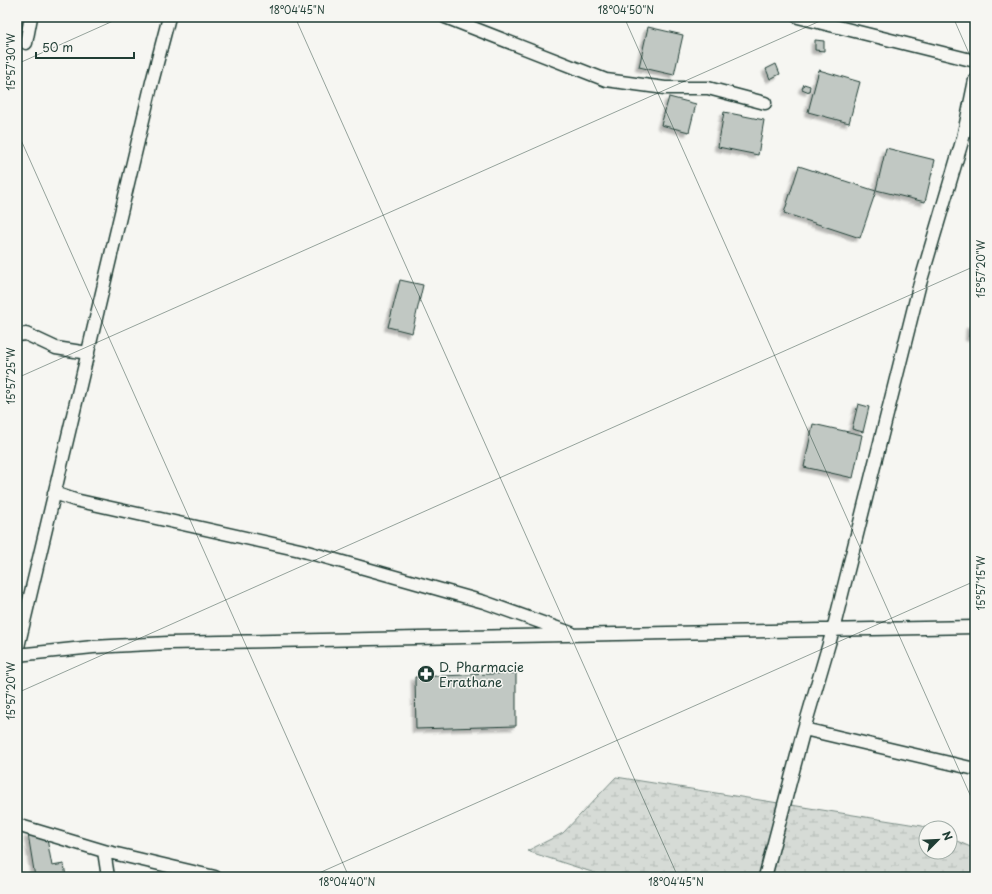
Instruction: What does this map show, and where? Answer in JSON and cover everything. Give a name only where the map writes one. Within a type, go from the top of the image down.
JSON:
[{"type":"street","points":[[26,43],[31,17]]},
{"type":"street","points":[[17,651],[169,17]]},
{"type":"street","points":[[445,17],[606,80],[664,88],[708,88],[765,103]]},
{"type":"street","points":[[798,17],[975,61]]},
{"type":"street","points":[[765,877],[804,729],[833,630],[919,287],[963,138],[975,80]]},
{"type":"street","points":[[17,335],[26,334],[56,348],[88,353]]},
{"type":"street","points":[[54,493],[75,500],[300,550],[484,602],[578,635]]},
{"type":"street","points":[[17,655],[93,647],[168,643],[975,627]]},
{"type":"street","points":[[804,729],[975,769]]},
{"type":"street","points":[[17,825],[192,875],[216,877]]},
{"type":"street","points":[[104,851],[108,877]]},
{"type":"green space","points":[[616,777],[918,825],[918,860],[958,860],[958,842],[975,849],[975,877],[607,877],[527,851],[563,833]]},
{"type":"building","points":[[648,27],[683,35],[674,75],[639,67]]},
{"type":"building","points":[[815,40],[824,41],[824,51],[815,50]]},
{"type":"building","points":[[776,64],[780,74],[770,79],[766,69]]},
{"type":"building","points":[[819,70],[860,82],[849,123],[808,112]]},
{"type":"building","points":[[804,84],[810,86],[809,92],[802,89]]},
{"type":"building","points":[[669,97],[696,104],[689,132],[661,125]]},
{"type":"building","points":[[724,112],[764,120],[758,155],[718,147]]},
{"type":"building","points":[[886,148],[935,160],[925,202],[876,190]]},
{"type":"building","points":[[799,166],[876,191],[860,238],[784,213]]},
{"type":"building","points":[[400,280],[423,285],[412,333],[388,327]]},
{"type":"building","points":[[970,325],[975,325],[975,338],[969,337]]},
{"type":"building","points":[[17,394],[19,395],[17,405]]},
{"type":"building","points":[[858,404],[869,407],[863,432],[852,429]]},
{"type":"building","points":[[17,405],[21,408],[18,420],[17,420]]},
{"type":"building","points":[[813,424],[862,435],[853,478],[804,467]]},
{"type":"building","points":[[516,673],[516,726],[416,729],[415,677]]},
{"type":"building","points":[[28,834],[47,839],[52,866],[64,864],[66,877],[35,877]]},
{"type":"building","points":[[92,873],[93,877],[77,877]]},
{"type":"place","name":"D. Pharmacie Errathane","points":[[426,674]]}]
